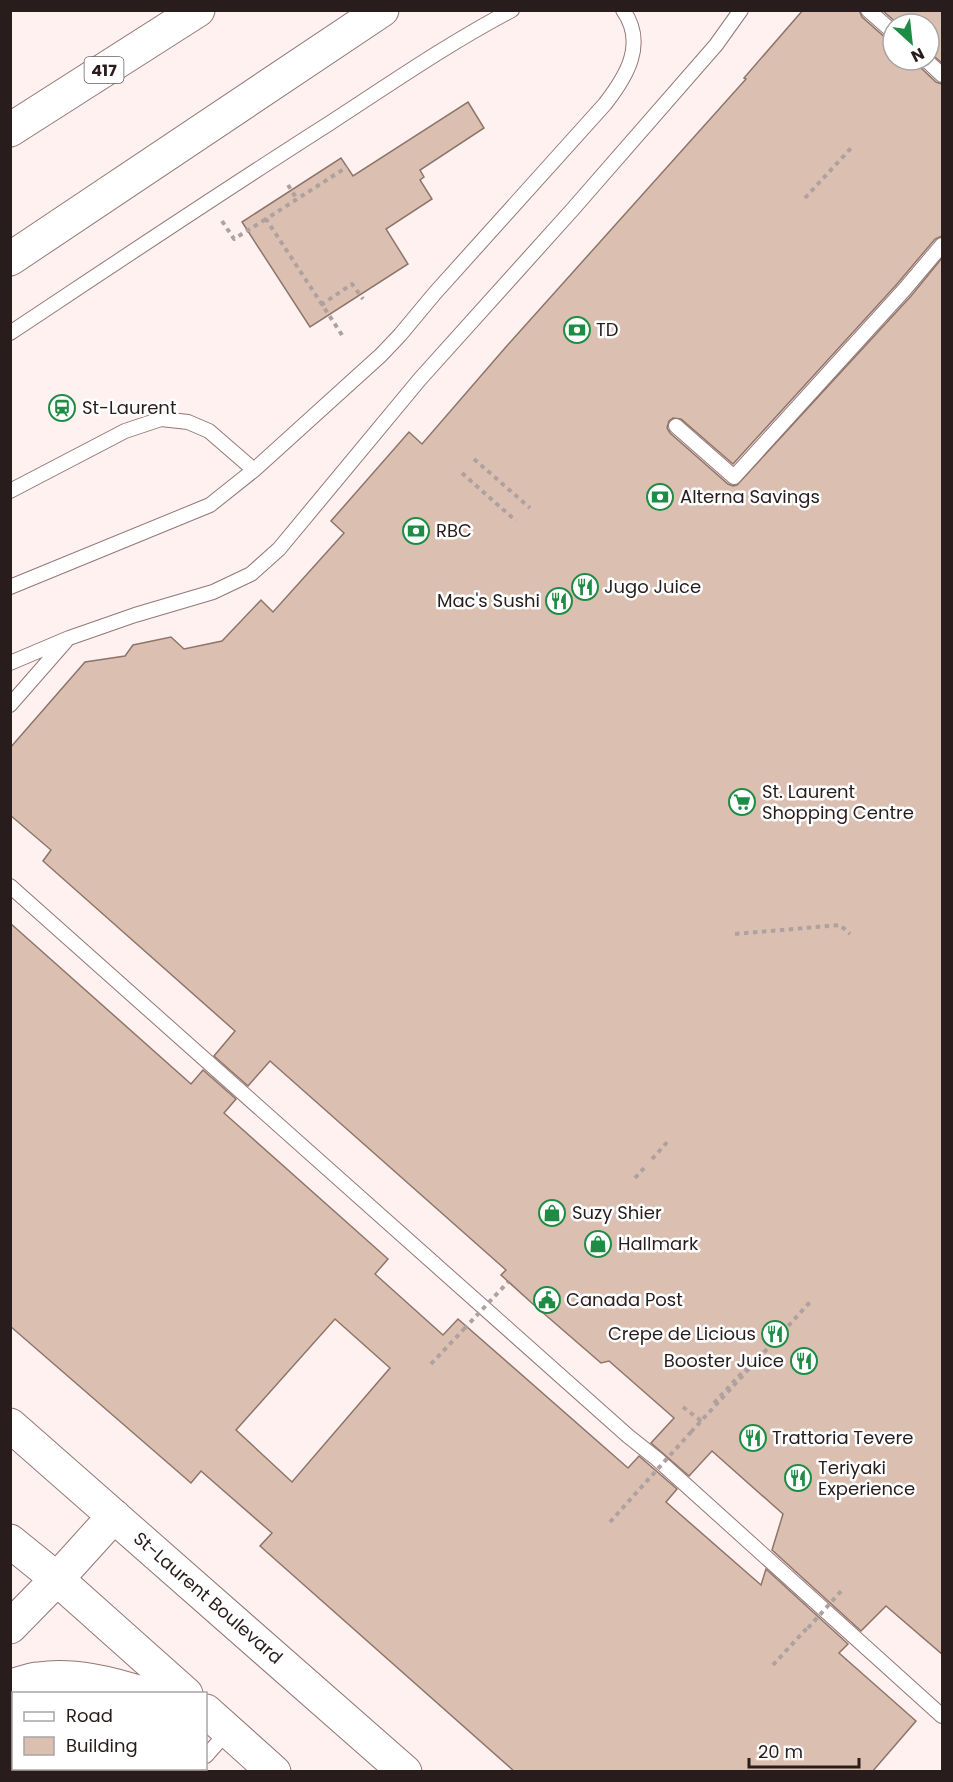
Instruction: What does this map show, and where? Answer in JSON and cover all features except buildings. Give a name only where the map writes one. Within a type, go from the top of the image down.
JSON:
[{"type":"main road","name":"417","points":[[10,130],[198,10]]},
{"type":"main road","points":[[10,259],[382,10]]},
{"type":"main road","name":"St-Laurent Boulevard","points":[[10,1425],[405,1772]]},
{"type":"main road","points":[[10,1627],[114,1516]]},
{"type":"main road","points":[[10,1541],[57,1579],[183,1692]]},
{"type":"main road","points":[[10,1686],[36,1679],[64,1677],[114,1684],[138,1692]]},
{"type":"main road","points":[[207,1713],[274,1772]]},
{"type":"lane","points":[[10,333],[237,182],[463,38],[512,10]]},
{"type":"lane","points":[[10,587],[210,505],[254,470],[400,335],[605,104],[623,80],[632,58],[634,36],[628,17],[623,10]]},
{"type":"lane","points":[[10,663],[69,638],[135,615],[213,592],[251,574],[279,549],[420,379],[566,217],[716,45],[741,10]]},
{"type":"lane","points":[[868,10],[881,21]]},
{"type":"lane","points":[[676,426],[734,477],[942,245]]},
{"type":"lane","points":[[10,491],[126,431],[161,419],[188,422],[209,431],[254,470]]},
{"type":"lane","points":[[10,705],[69,638]]},
{"type":"lane","points":[[10,886],[619,1429],[657,1459],[942,1716]]},
{"type":"path","points":[[805,198],[852,147]]},
{"type":"path","points":[[219,217],[234,239],[347,167]]},
{"type":"path","points":[[288,185],[297,199]]},
{"type":"path","points":[[266,219],[342,335]]},
{"type":"path","points":[[321,305],[352,284],[363,299]]},
{"type":"path","points":[[474,459],[530,508]]},
{"type":"path","points":[[462,473],[516,521]]},
{"type":"path","points":[[735,934],[840,925],[850,934]]},
{"type":"path","points":[[652,1160],[670,1139]]},
{"type":"path","points":[[635,1178],[644,1168]]},
{"type":"path","points":[[431,1364],[508,1282]]},
{"type":"path","points":[[610,1522],[811,1301]]},
{"type":"path","points":[[700,1423],[683,1407],[700,1420],[752,1362]]},
{"type":"path","points":[[772,1665],[842,1590]]},
{"type":"place","name":"TD","points":[[577,330]]},
{"type":"place","name":"St-Laurent","points":[[62,408]]},
{"type":"place","name":"Alterna Savings","points":[[660,497]]},
{"type":"place","name":"RBC","points":[[416,531]]},
{"type":"place","name":"Jugo Juice","points":[[585,587]]},
{"type":"place","name":"Mac's Sushi","points":[[559,601]]},
{"type":"place","name":"St. Laurent Shopping Centre","points":[[742,802]]},
{"type":"place","name":"Suzy Shier","points":[[552,1213]]},
{"type":"place","name":"Hallmark","points":[[598,1244]]},
{"type":"place","name":"Canada Post","points":[[547,1300]]},
{"type":"place","name":"Crepe de Licious","points":[[775,1334]]},
{"type":"place","name":"Booster Juice","points":[[804,1361]]},
{"type":"place","name":"Trattoria Tevere","points":[[753,1438]]},
{"type":"place","name":"Teriyaki Experience","points":[[798,1478]]}]
